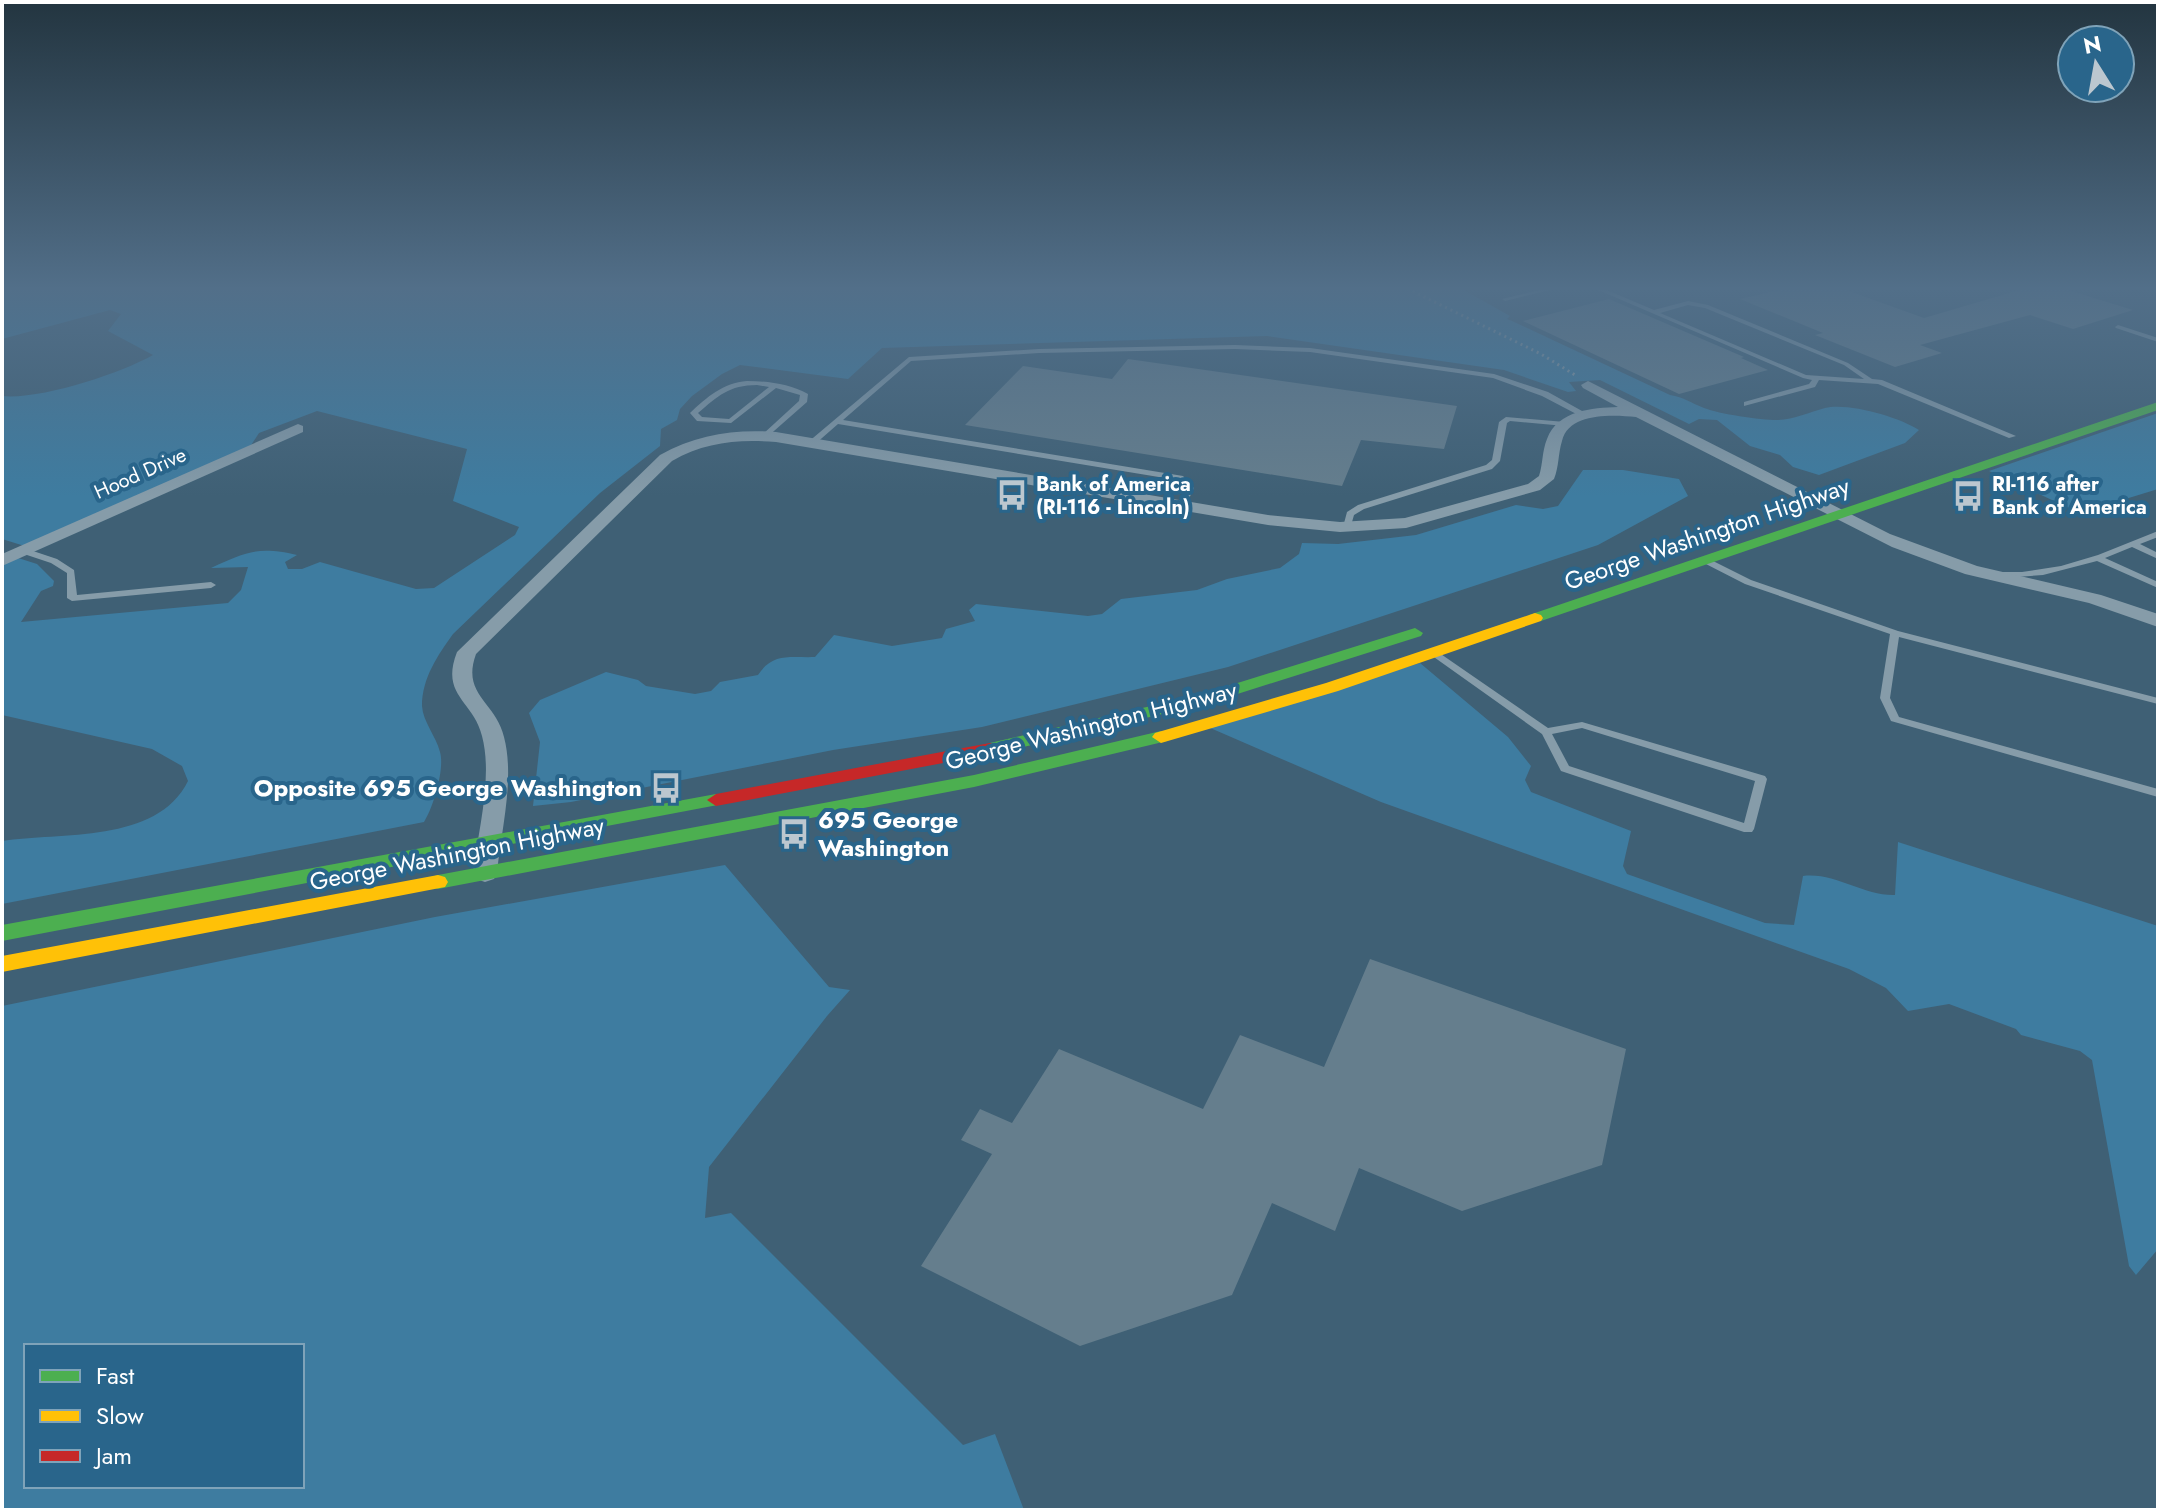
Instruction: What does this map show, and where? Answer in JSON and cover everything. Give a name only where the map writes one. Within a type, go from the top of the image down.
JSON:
[{"type":"main road","points":[[1984,445],[2158,388]]},
{"type":"main road","name":"George Washington Highway","points":[[2,964],[1071,760],[1251,712],[1435,653],[2158,406]]},
{"type":"main road","points":[[2012,436],[2039,447]]},
{"type":"main road","name":"George Washington Highway","points":[[1784,511],[1842,492]]},
{"type":"main road","name":"George Washington Highway","points":[[2,933],[1053,737],[1230,692],[1432,627]]},
{"type":"street","points":[[1588,385],[1909,549],[1986,574],[2108,602],[2158,621]]},
{"type":"street","points":[[485,873],[494,739],[459,676],[467,652],[666,458],[700,442],[739,436],[766,436],[1280,521],[1347,527],[1406,523],[1534,487],[1546,479],[1556,435],[1565,424],[1587,416],[1618,411],[1639,413]]},
{"type":"street","name":"Hood Drive","points":[[2,561],[298,429]]},
{"type":"lane","points":[[811,443],[909,359],[949,357]]},
{"type":"lane","points":[[1356,357],[1494,376],[1545,394],[1587,416]]},
{"type":"lane","points":[[1761,357],[1816,379],[1869,379]]},
{"type":"lane","points":[[1828,357],[1869,379],[2012,436]]},
{"type":"lane","points":[[1747,404],[1812,385],[1816,379]]},
{"type":"lane","points":[[766,436],[806,397],[794,390],[773,387],[734,385],[694,413],[695,417],[731,421],[773,387]]},
{"type":"lane","points":[[1347,527],[1350,514],[1361,507],[1489,467],[1496,461],[1503,422],[1509,419],[1565,424]]},
{"type":"lane","points":[[836,421],[1180,478],[1190,488],[1182,505]]},
{"type":"lane","points":[[1986,574],[2048,572],[2098,558],[2158,534]]},
{"type":"lane","points":[[2132,544],[2158,556]]},
{"type":"lane","points":[[24,551],[54,561],[71,572],[72,598],[211,585]]},
{"type":"lane","points":[[2098,558],[2158,585]]},
{"type":"lane","points":[[1705,560],[1748,582],[1895,633],[2158,701]]},
{"type":"lane","points":[[1895,633],[1885,698],[1895,719],[2158,793]]},
{"type":"lane","points":[[1435,653],[1546,732],[1565,768],[1748,829],[1761,779],[1582,725],[1546,732]]},
{"type":"path","points":[[1545,357],[1588,385]]},
{"type":"shaded area","points":[[150,357],[873,357],[848,379],[740,365],[722,374],[692,396],[680,409],[677,420],[661,429],[660,446],[600,493],[453,634],[432,667],[423,696],[423,712],[441,759],[437,788],[424,822],[2,904],[2,841],[78,835],[131,825],[154,816],[173,801],[188,781],[182,766],[152,749],[2,715],[2,562],[15,557],[37,564],[54,581],[53,586],[41,591],[21,622],[228,603],[241,590],[248,567],[211,568],[243,554],[262,551],[297,555],[285,562],[288,569],[302,569],[320,562],[416,589],[434,588],[515,535],[519,527],[453,501],[467,449],[317,411],[259,433],[246,453],[31,548],[2,539],[2,396],[58,390],[120,370]]},
{"type":"shaded area","points":[[1410,357],[1588,357],[1670,395],[1711,410],[1777,420],[1825,408],[1846,407],[1887,416],[1919,430],[1905,443],[1819,475],[1793,467],[1780,455],[1750,446],[1717,420],[1699,419],[1689,424],[1600,380],[1569,382],[1576,391],[1568,392],[1504,370]]},
{"type":"shaded area","points":[[2158,413],[2158,489],[2080,513],[1989,471]]},
{"type":"shaded area","points":[[1583,470],[1623,470],[1679,479],[1688,496],[1598,545],[1228,667],[982,727],[833,750],[571,802],[533,806],[540,742],[529,713],[540,700],[606,672],[638,680],[646,686],[695,694],[711,691],[720,682],[758,675],[776,659],[815,657],[834,635],[892,646],[942,638],[946,629],[975,621],[969,610],[976,604],[1088,616],[1102,614],[1121,599],[1197,590],[1227,579],[1280,568],[1299,554],[1302,543],[1338,544],[1416,535],[1516,505],[1543,509],[1558,506]]},
{"type":"shaded area","points":[[1420,663],[1508,737],[1531,766],[1525,780],[1531,792],[1631,831],[1623,866],[1627,874],[1765,923],[1794,925],[1803,876],[1826,877],[1872,892],[1895,895],[1898,842],[2158,926],[2158,1249],[2136,1275],[2129,1266],[2092,1060],[2080,1051],[2021,1035],[2016,1029],[1949,1004],[1908,1011],[1886,988],[1849,969],[1381,802],[1208,727]]},
{"type":"shaded area","points":[[725,865],[829,987],[850,990],[709,1167],[705,1218],[731,1213],[963,1445],[995,1434],[1024,1510],[2,1510],[2,1006],[435,917]]},
{"type":"building","points":[[1599,357],[1743,357],[1741,358],[1768,370],[1679,394]]},
{"type":"building","points":[[1869,357],[1930,357],[1895,367]]},
{"type":"building","points":[[1128,359],[1457,406],[1444,449],[1361,440],[1342,486],[965,425],[1023,366],[1112,379]]},
{"type":"building","points":[[1370,959],[1626,1049],[1602,1165],[1462,1211],[1359,1168],[1335,1231],[1272,1203],[1232,1295],[1080,1346],[921,1266],[992,1154],[961,1140],[980,1109],[1012,1123],[1059,1049],[1203,1109],[1240,1035],[1324,1067]]},
{"type":"traffic: fast","points":[[1535,618],[2158,406]]},
{"type":"traffic: fast","points":[[990,749],[1203,699],[1415,633]]},
{"type":"traffic: fast","points":[[438,882],[974,781],[1161,737]]},
{"type":"traffic: fast","points":[[2,933],[716,800]]},
{"type":"traffic: slow","points":[[1161,737],[1332,687],[1535,618]]},
{"type":"traffic: slow","points":[[2,964],[438,882]]},
{"type":"traffic: jam","points":[[716,800],[990,749]]},
{"type":"place","name":"Bank of America (RI-116 - Lincoln)","points":[[1012,495]]},
{"type":"place","name":"RI-116 after Bank of America","points":[[1968,496]]},
{"type":"place","name":"Opposite 695 George Washington","points":[[666,788]]},
{"type":"place","name":"695 George Washington","points":[[794,834]]}]
